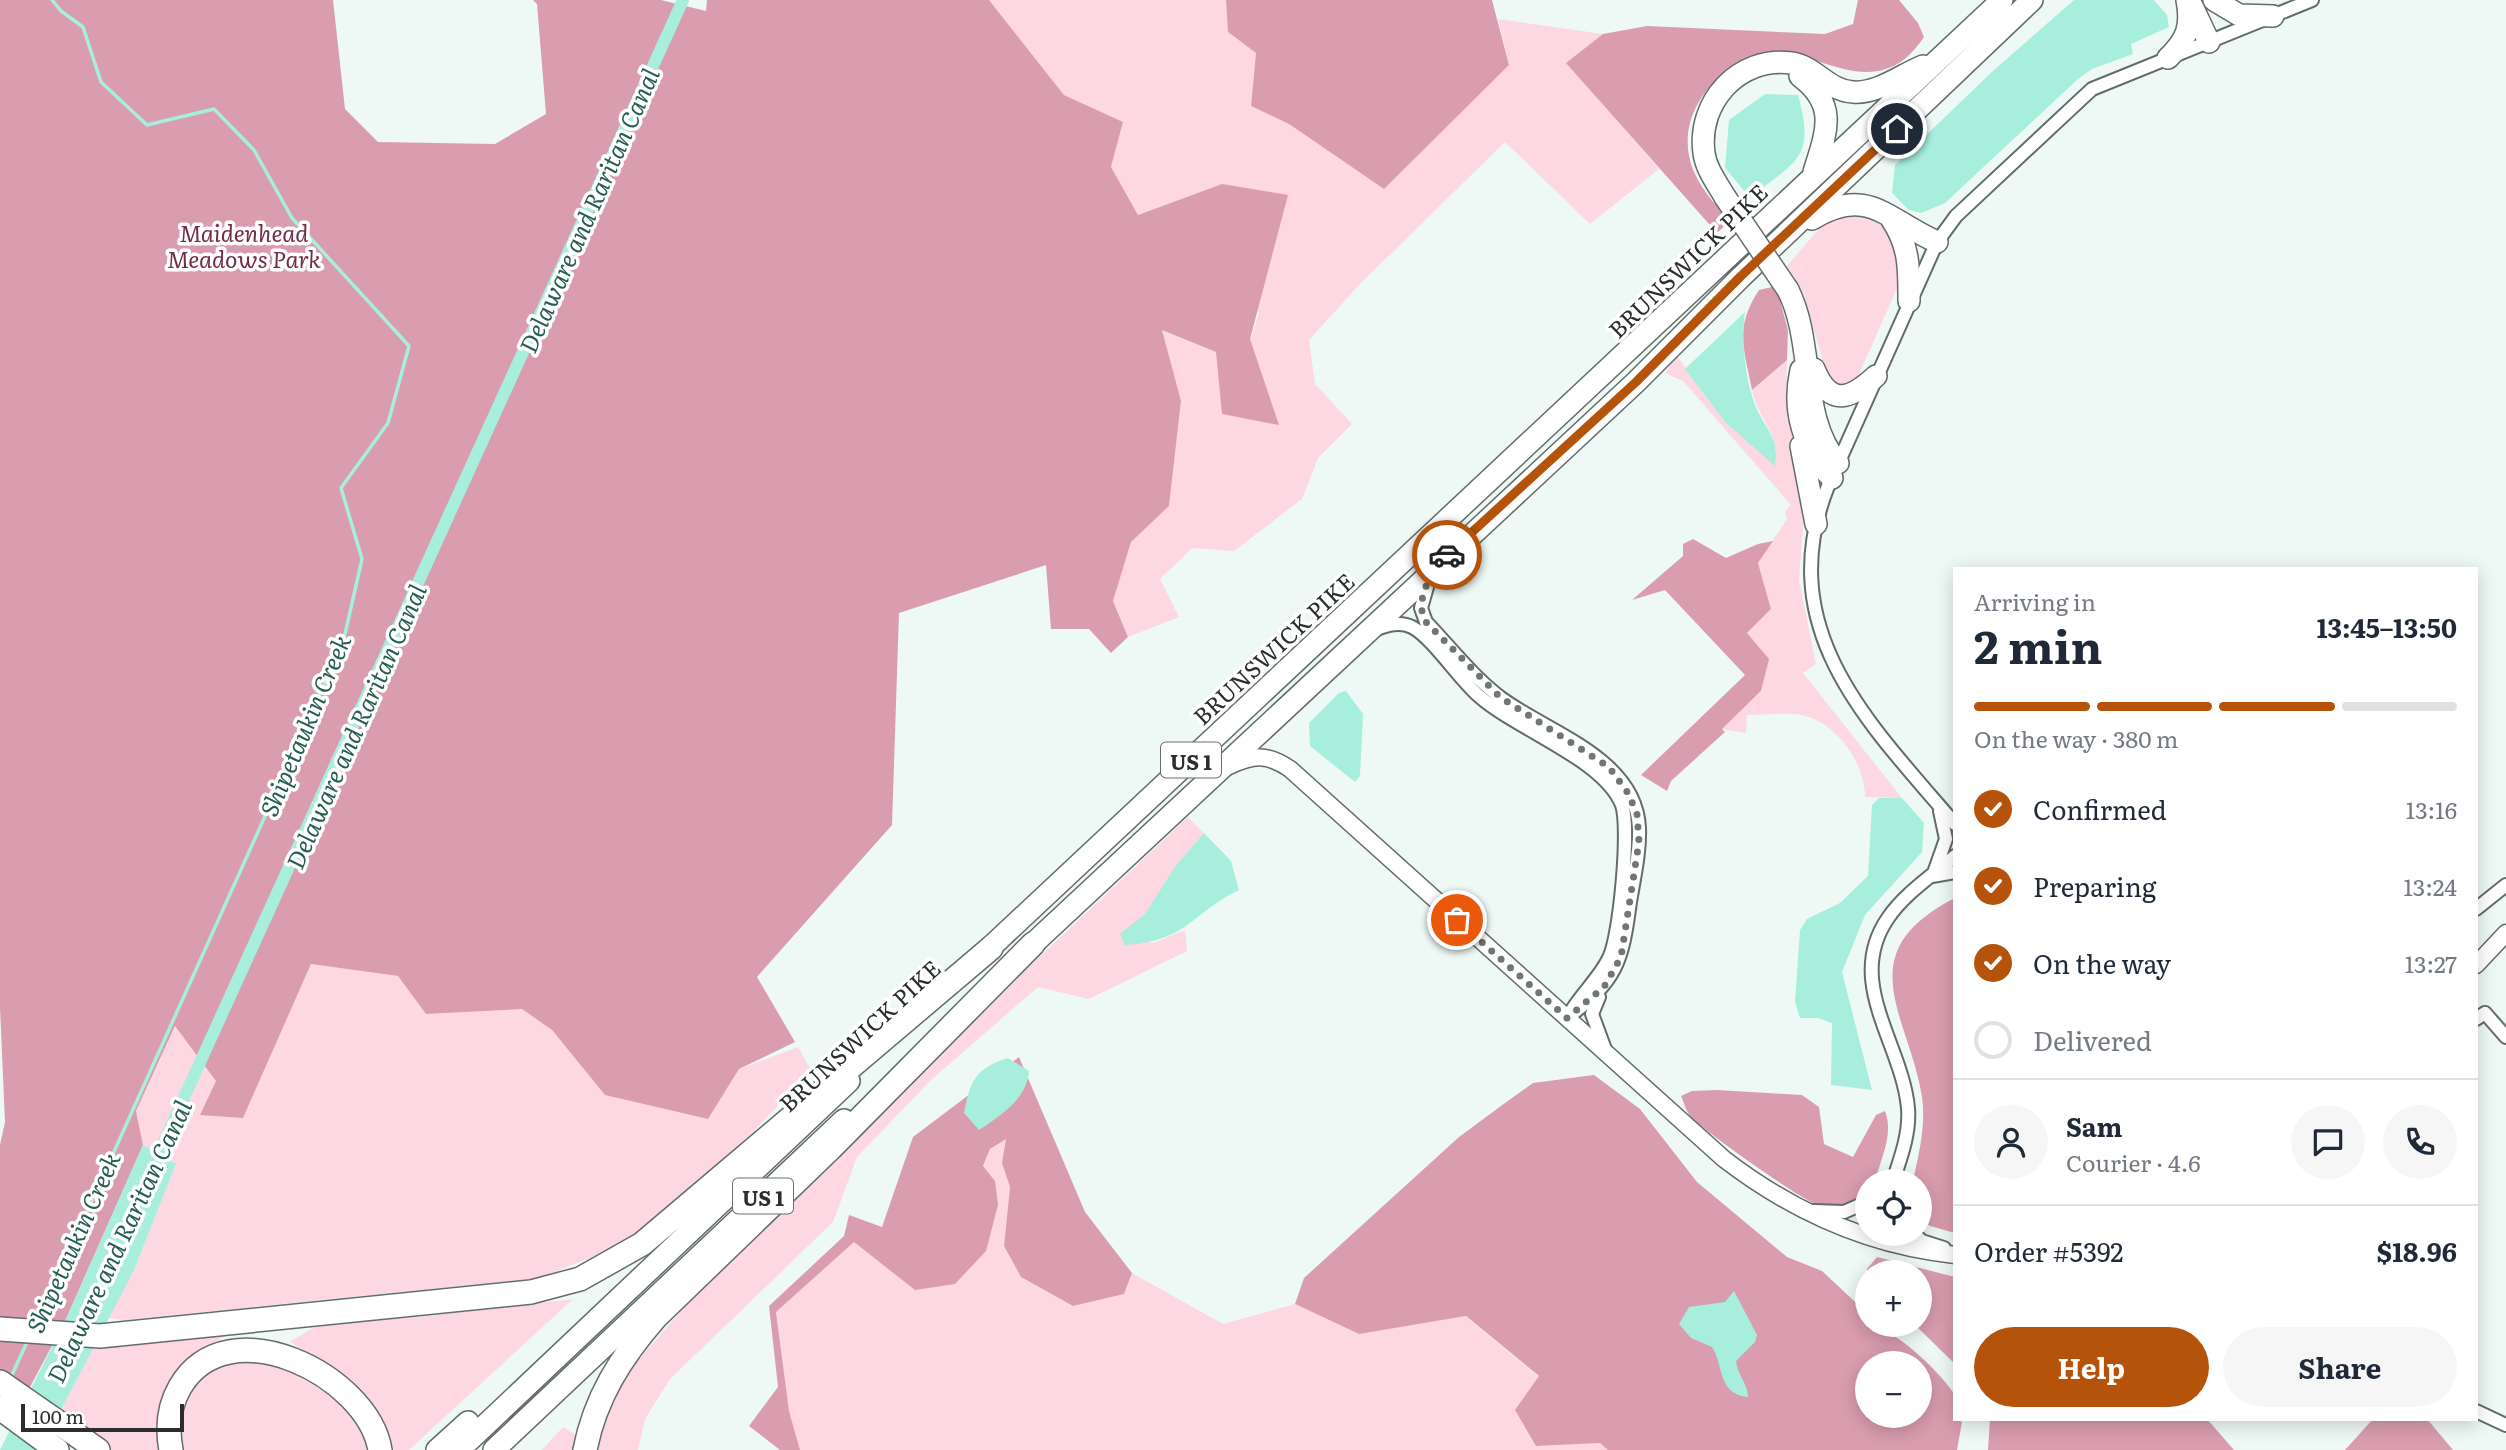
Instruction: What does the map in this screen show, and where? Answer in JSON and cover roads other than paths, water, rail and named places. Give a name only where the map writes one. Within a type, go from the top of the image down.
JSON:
[{"type":"highway","name":"BRUNSWICK PIKE","points":[[459,1450],[990,948],[2003,0]]},
{"type":"highway","name":"US 1","points":[[494,1450],[1439,562],[1636,382],[1781,239],[2032,0]]},
{"type":"highway","points":[[2187,0],[2215,39]]},
{"type":"highway","points":[[2168,58],[2181,45],[2190,27],[2187,0]]},
{"type":"highway","points":[[2206,0],[2215,39]]},
{"type":"highway","points":[[2214,0],[2239,15],[2273,16]]},
{"type":"highway","points":[[1835,470],[1819,430],[1802,322],[1788,290],[1725,197],[1704,155],[1707,117],[1725,86],[1740,73],[1758,66],[1795,64],[1813,71],[1830,85],[1852,92],[1872,91],[1938,60]]},
{"type":"highway","points":[[1758,66],[1776,66],[1796,73],[1821,99],[1827,130],[1814,175]]},
{"type":"highway","points":[[1781,239],[1831,209],[1850,204],[1871,206],[1890,219],[1937,242]]},
{"type":"highway","points":[[1890,219],[1906,244],[1909,302]]},
{"type":"highway","points":[[1806,351],[1819,383],[1834,395],[1853,394],[1876,376]]},
{"type":"highway","points":[[1806,351],[1799,374],[1798,416],[1800,443],[1816,524]]},
{"type":"highway","points":[[1798,416],[1810,450],[1835,470]]},
{"type":"highway","points":[[586,1450],[606,1385],[636,1339],[1033,944]]},
{"type":"highway","points":[[0,1329],[67,1336],[531,1292],[556,1287],[603,1269],[642,1244],[990,948]]},
{"type":"highway","points":[[171,1450],[169,1424],[172,1408],[184,1381],[203,1362],[217,1355],[246,1349],[276,1353],[334,1385],[361,1408],[370,1420],[380,1450]]},
{"type":"highway","points":[[437,1450],[516,1384],[554,1359]]},
{"type":"highway","points":[[0,1382],[98,1450]]},
{"type":"highway","points":[[0,1408],[57,1450]]},
{"type":"street","points":[[1953,822],[1851,698],[1824,645],[1812,593],[1816,524],[1835,470],[1876,376],[1937,242],[1956,216],[2092,89],[2312,0]]},
{"type":"street","points":[[1439,562],[1422,598],[1422,616],[1426,622],[1500,697],[1609,767],[1628,793],[1637,814],[1639,842],[1624,946],[1617,967],[1592,1014],[1608,1055]]},
{"type":"street","points":[[1363,635],[1388,625],[1412,627],[1479,696],[1592,769],[1616,793],[1623,807],[1626,839],[1613,947],[1603,970],[1567,1018]]},
{"type":"street","points":[[1219,771],[1257,755],[1270,758],[1290,769],[1724,1159],[1793,1206],[1855,1229]]},
{"type":"street","points":[[1932,876],[1940,861],[1945,839],[1938,804]]},
{"type":"street","points":[[1898,1169],[1908,1127],[1907,1101],[1874,998],[1871,965],[1879,934],[1887,919],[1953,858]]},
{"type":"street","points":[[1932,876],[1953,872]]},
{"type":"street","points":[[2478,907],[2506,885]]},
{"type":"street","points":[[2478,963],[2506,933]]},
{"type":"street","points":[[2478,963],[2506,940]]},
{"type":"street","points":[[1567,1018],[1604,987]]},
{"type":"street","points":[[2478,1018],[2485,1013],[2506,1037]]},
{"type":"street","points":[[1893,1169],[1902,1155]]},
{"type":"street","points":[[1793,1206],[1840,1213],[1855,1207]]},
{"type":"street","points":[[1932,1245],[1953,1253]]},
{"type":"street","points":[[1917,1246],[1953,1254]]},
{"type":"street","points":[[2478,1412],[2506,1425]]},
{"type":"water","points":[[2074,0],[2154,0],[2167,15],[2169,27],[2131,44],[2133,54],[2092,69],[2078,79],[1945,203],[1921,213],[1909,210],[1892,193],[1895,165],[1994,70]]},
{"type":"water","points":[[1765,94],[1798,95],[1805,133],[1798,157],[1750,198],[1725,168],[1729,120]]},
{"type":"water","points":[[1745,312],[1746,371],[1755,405],[1774,440],[1775,466],[1726,423],[1685,369]]},
{"type":"water","points":[[1346,691],[1363,714],[1360,776],[1355,782],[1310,746],[1309,723],[1339,693]]},
{"type":"water","points":[[1879,798],[1902,798],[1924,823],[1922,852],[1865,915],[1842,972],[1872,1090],[1831,1085],[1832,1023],[1818,1018],[1800,1018],[1795,1002],[1800,930],[1807,919],[1840,903],[1868,876],[1872,805]]},
{"type":"water","points":[[1204,833],[1231,861],[1239,890],[1176,932],[1162,938],[1125,945],[1120,934],[1145,914],[1176,865]]},
{"type":"water","points":[[1008,1058],[1029,1071],[1027,1081],[1012,1105],[979,1130],[964,1113],[972,1085],[988,1066]]},
{"type":"water","points":[[143,1145],[176,1164],[134,1270],[40,1450],[0,1450],[66,1319]]},
{"type":"water","points":[[1734,1291],[1757,1335],[1755,1342],[1736,1361],[1748,1397],[1738,1395],[1726,1385],[1712,1347],[1691,1338],[1679,1324],[1689,1307],[1725,1302]]},
{"type":"waterway","name":"Shipetaukin Creek","points":[[36,1325],[343,643],[362,559],[341,488],[388,423],[409,346],[292,218],[254,150],[214,109],[147,125],[101,82],[83,27],[61,11],[52,0]]},
{"type":"waterway","name":"Delaware and Raritan Canal","points":[[152,1168],[683,0]]},
{"type":"waterway","name":"Shipetaukin Creek","points":[[10,1379],[29,1338]]},
{"type":"park label","name":"Maidenhead Meadows Park","points":[[244,245]]}]
